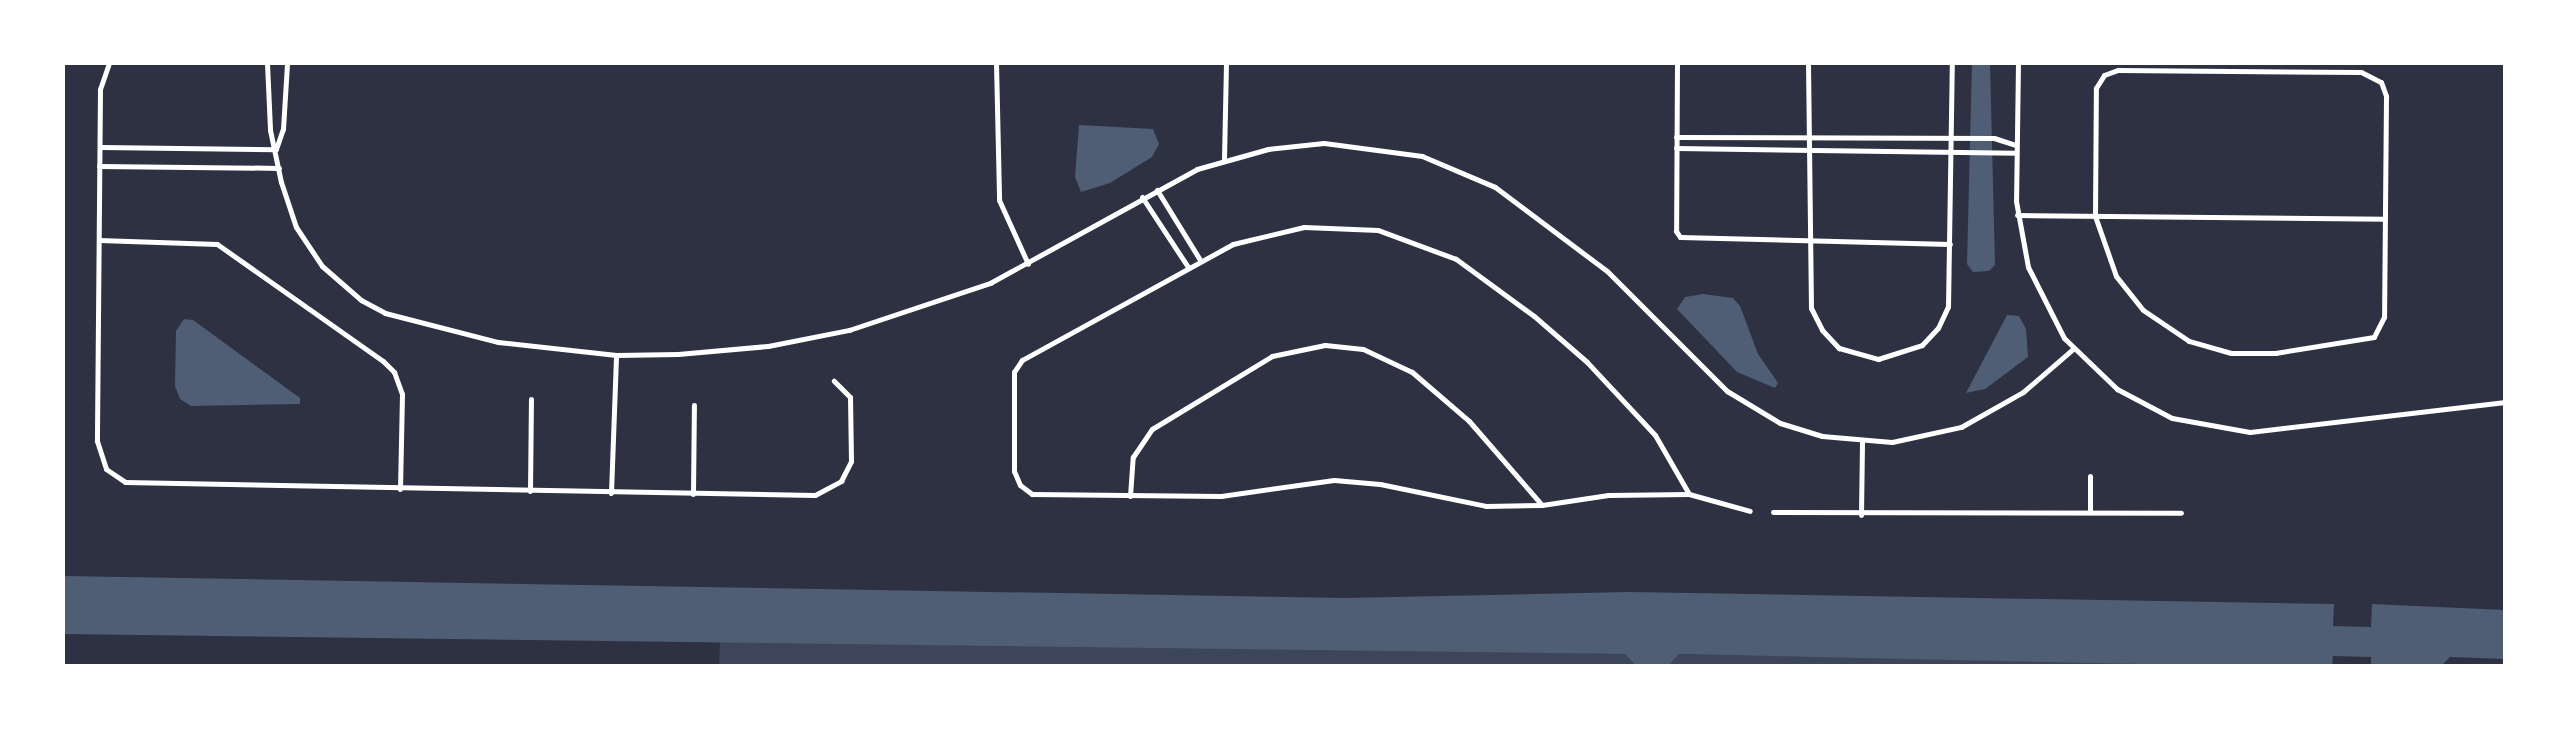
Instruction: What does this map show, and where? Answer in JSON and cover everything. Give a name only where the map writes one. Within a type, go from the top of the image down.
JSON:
[{"type":"street","points":[[109,63],[101,81],[97,441],[99,456],[112,475],[139,485],[807,496],[835,486],[845,475],[852,453],[850,397],[834,381]]},
{"type":"street","points":[[267,63],[270,130],[287,205],[308,247],[339,283],[371,306],[448,332],[616,355],[716,352],[825,335],[941,302],[1028,264],[1142,197],[1224,159],[1296,145],[1346,144],[1413,154],[1469,173],[1518,201],[1586,252],[1707,373],[1748,406],[1796,429],[1862,442],[1918,439],[1961,426],[2012,399],[2073,349]]},
{"type":"street","points":[[276,149],[283,130],[287,63]]},
{"type":"street","points":[[996,63],[999,201],[1028,264]]},
{"type":"street","points":[[1224,159],[1226,63]]},
{"type":"street","points":[[1677,63],[1676,231],[1680,237],[1950,244]]},
{"type":"street","points":[[1808,63],[1808,291],[1817,323],[1839,348],[1878,359],[1910,351],[1938,328],[1949,299],[1952,63]]},
{"type":"street","points":[[2018,63],[2017,215],[2037,292],[2073,349],[2103,378],[2140,403],[2172,418],[2223,430],[2277,431],[2505,402]]},
{"type":"street","points":[[2118,70],[2361,72],[2381,82],[2386,96],[2385,219],[2384,317],[2380,331],[2368,341],[2260,355],[2210,348],[2158,323],[2116,276],[2095,216],[2095,95],[2104,75],[2118,70]]},
{"type":"street","points":[[1676,137],[1807,140],[1965,137],[1994,138],[2017,145]]},
{"type":"street","points":[[100,147],[276,149]]},
{"type":"street","points":[[1676,148],[2017,153]]},
{"type":"street","points":[[99,166],[279,168]]},
{"type":"street","points":[[1157,190],[1200,260]]},
{"type":"street","points":[[1142,197],[1188,267]]},
{"type":"street","points":[[2017,215],[2385,219]]},
{"type":"street","points":[[1689,494],[1655,436],[1587,362],[1498,288],[1431,247],[1378,230],[1304,227],[1250,238],[1200,260],[1097,323],[1022,360],[1014,372],[1014,471],[1020,485],[1039,495],[1221,496],[1334,480],[1380,484],[1455,502],[1542,505],[1608,495],[1689,494],[1751,511]]},
{"type":"street","points":[[99,240],[217,244],[383,361],[394,372],[402,394],[400,489]]},
{"type":"street","points":[[1130,496],[1133,457],[1152,429],[1272,356],[1325,345],[1363,349],[1412,372],[1469,421],[1542,505]]},
{"type":"street","points":[[611,493],[616,355]]},
{"type":"street","points":[[530,491],[531,399]]},
{"type":"street","points":[[693,494],[694,405]]},
{"type":"street","points":[[1861,515],[1862,442]]},
{"type":"street","points":[[2090,475],[2090,512]]},
{"type":"street","points":[[1773,512],[1861,515],[1964,510],[2181,513]]},
{"type":"shaded area","points":[[1972,63],[1990,63],[1995,265],[1989,271],[1973,272],[1967,264]]},
{"type":"shaded area","points":[[1079,125],[1153,129],[1159,144],[1152,157],[1110,183],[1081,192],[1075,177]]},
{"type":"shaded area","points":[[1703,294],[1733,298],[1740,306],[1758,354],[1778,383],[1775,388],[1737,372],[1677,309],[1685,297]]},
{"type":"shaded area","points":[[2007,315],[2019,316],[2026,329],[2028,357],[1985,389],[1966,393]]},
{"type":"shaded area","points":[[184,319],[193,320],[300,398],[300,404],[191,406],[180,399],[175,386],[176,331]]},
{"type":"shaded area","points":[[63,576],[1345,598],[1630,592],[2334,604],[2333,626],[2371,627],[2372,604],[2505,610],[2505,659],[2450,657],[2441,666],[2371,666],[2371,657],[2333,656],[2332,666],[2233,666],[1679,654],[1668,666],[1636,666],[1625,654],[63,634]]},
{"type":"shaded area","points":[[720,640],[1625,654],[1636,666],[719,666]]},
{"type":"shaded area","points":[[1678,654],[2219,665],[2233,666],[1668,666]]}]
